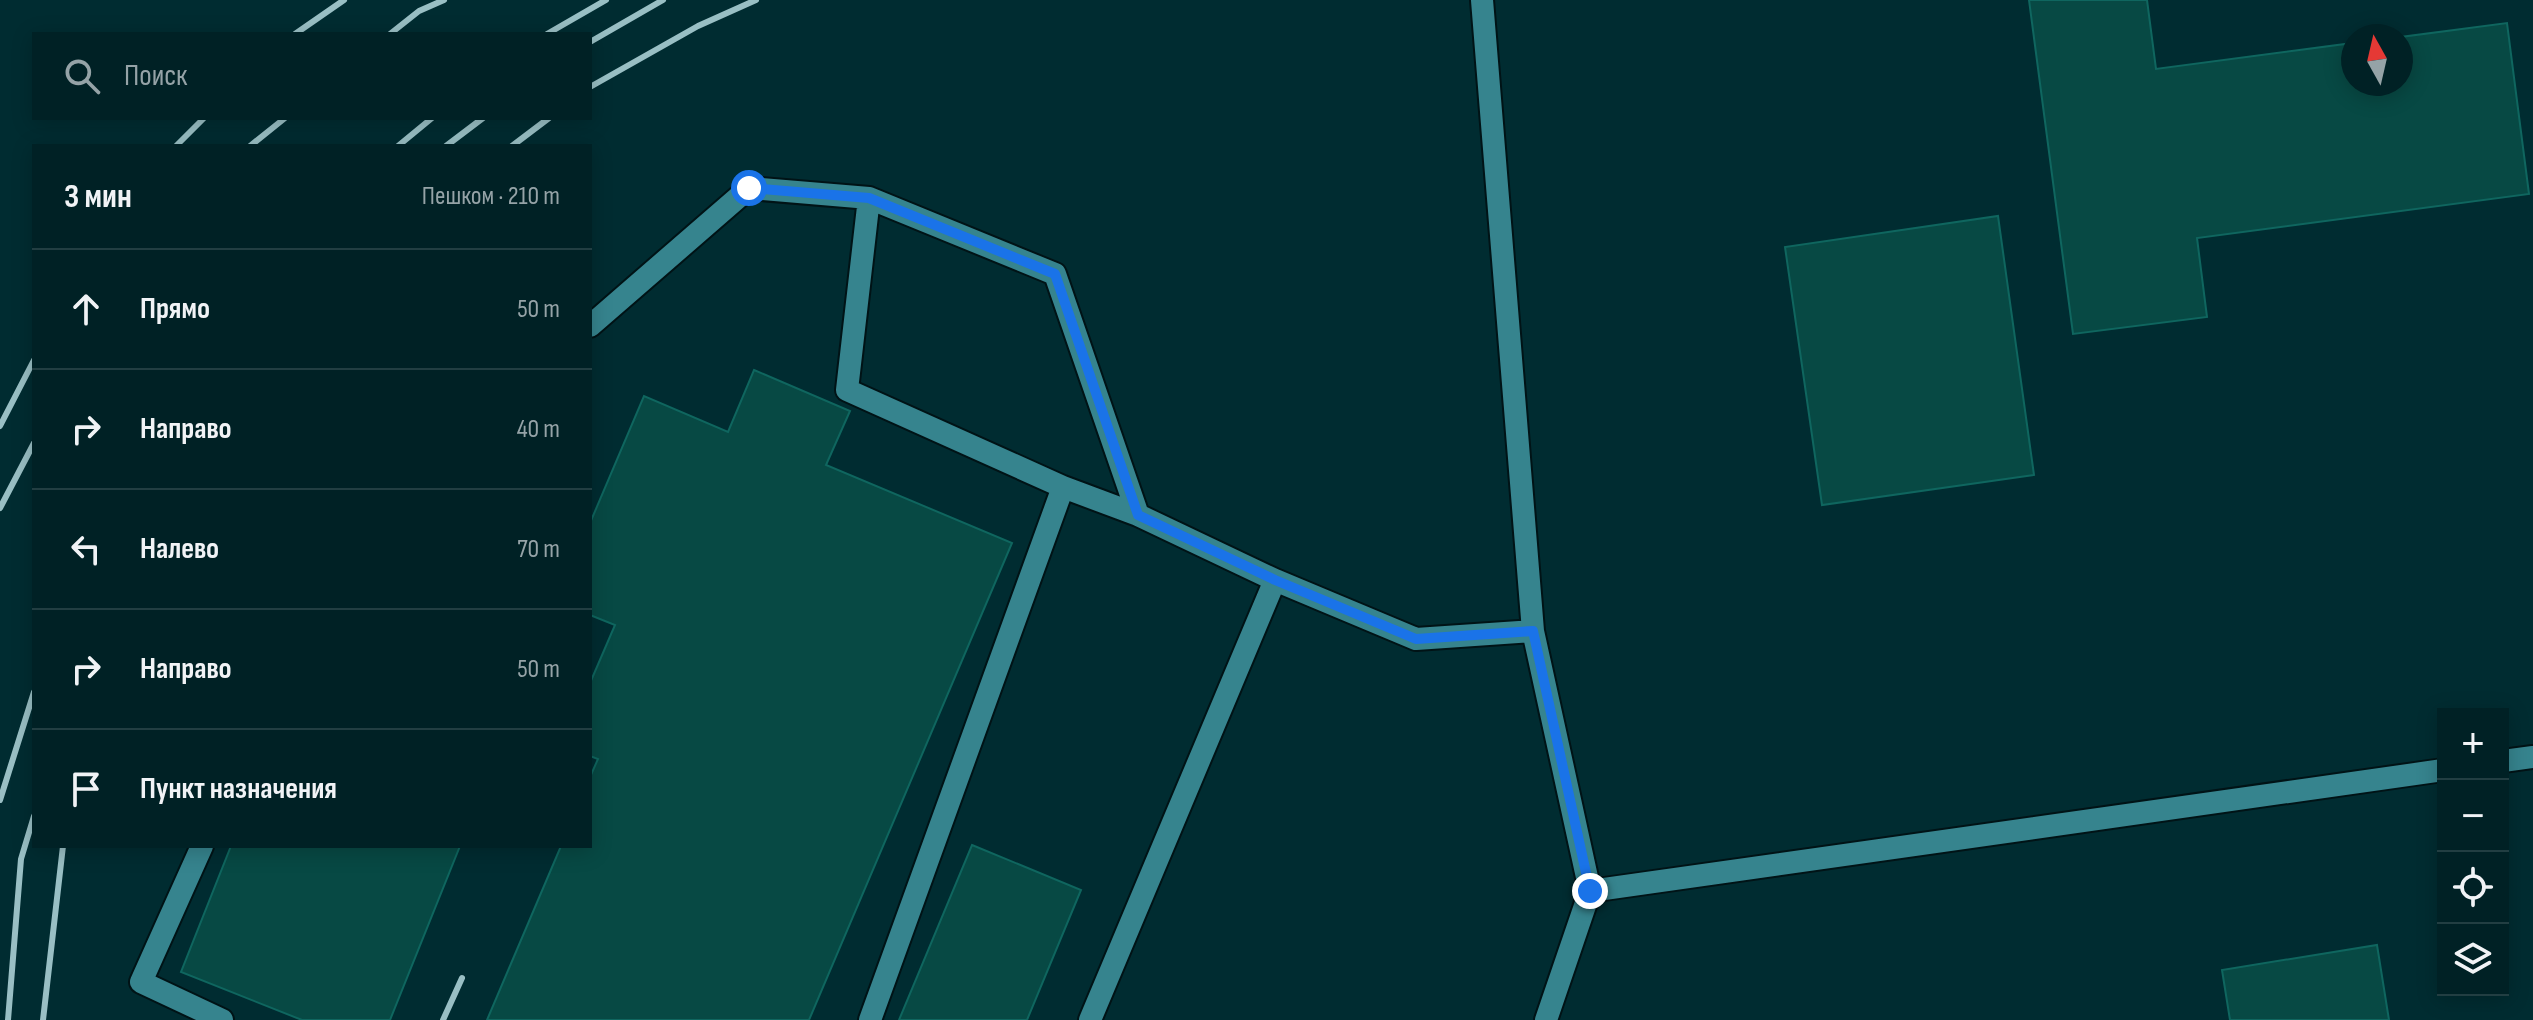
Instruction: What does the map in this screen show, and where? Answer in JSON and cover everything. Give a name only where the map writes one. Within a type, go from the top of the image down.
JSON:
[{"type":"lane","points":[[1482,0],[1533,631],[1590,891],[1546,1020]]},
{"type":"lane","points":[[592,324],[749,188],[869,198],[1055,274],[1138,515]]},
{"type":"lane","points":[[869,198],[847,390],[1063,487],[1138,515],[1275,580],[1416,639],[1533,631]]},
{"type":"lane","points":[[870,1020],[1063,487]]},
{"type":"lane","points":[[1090,1020],[1275,580]]},
{"type":"lane","points":[[2509,760],[2533,757]]},
{"type":"lane","points":[[1590,891],[2437,771]]},
{"type":"lane","points":[[201,848],[141,982],[222,1020]]},
{"type":"building","points":[[2029,0],[2147,0],[2156,69],[2341,45],[2341,96],[2413,96],[2413,35],[2507,23],[2529,194],[2197,238],[2207,317],[2073,334]]},
{"type":"building","points":[[1998,216],[2034,475],[1822,505],[1785,247]]},
{"type":"building","points":[[754,370],[850,411],[826,465],[1012,543],[809,1020],[487,1020],[560,848],[592,848],[592,772],[598,759],[592,757],[592,678],[615,625],[592,616],[592,518],[644,396],[728,432]]},
{"type":"building","points":[[972,845],[1081,890],[1027,1020],[899,1020]]},
{"type":"building","points":[[230,848],[459,848],[390,1020],[302,1020],[181,972]]},
{"type":"building","points":[[2377,945],[2389,1020],[2230,1020],[2222,970]]},
{"type":"railway","points":[[298,32],[344,0]]},
{"type":"railway","points":[[393,32],[419,11],[444,0]]},
{"type":"railway","points":[[550,32],[606,0]]},
{"type":"railway","points":[[592,41],[663,0]]},
{"type":"railway","points":[[592,86],[698,26],[756,0]]},
{"type":"railway","points":[[178,144],[202,120]]},
{"type":"railway","points":[[252,144],[282,120]]},
{"type":"railway","points":[[400,144],[430,120]]},
{"type":"railway","points":[[449,144],[480,120]]},
{"type":"railway","points":[[515,144],[546,120]]},
{"type":"railway","points":[[0,426],[32,364]]},
{"type":"railway","points":[[0,508],[32,447]]},
{"type":"railway","points":[[0,800],[32,698]]},
{"type":"railway","points":[[8,1020],[21,859],[32,823]]},
{"type":"railway","points":[[43,1020],[63,848]]},
{"type":"railway","points":[[443,1020],[462,978]]},
{"type":"route","points":[[749,188],[869,198],[1055,274],[1138,515],[1275,580],[1416,639],[1533,631],[1590,891]]}]
